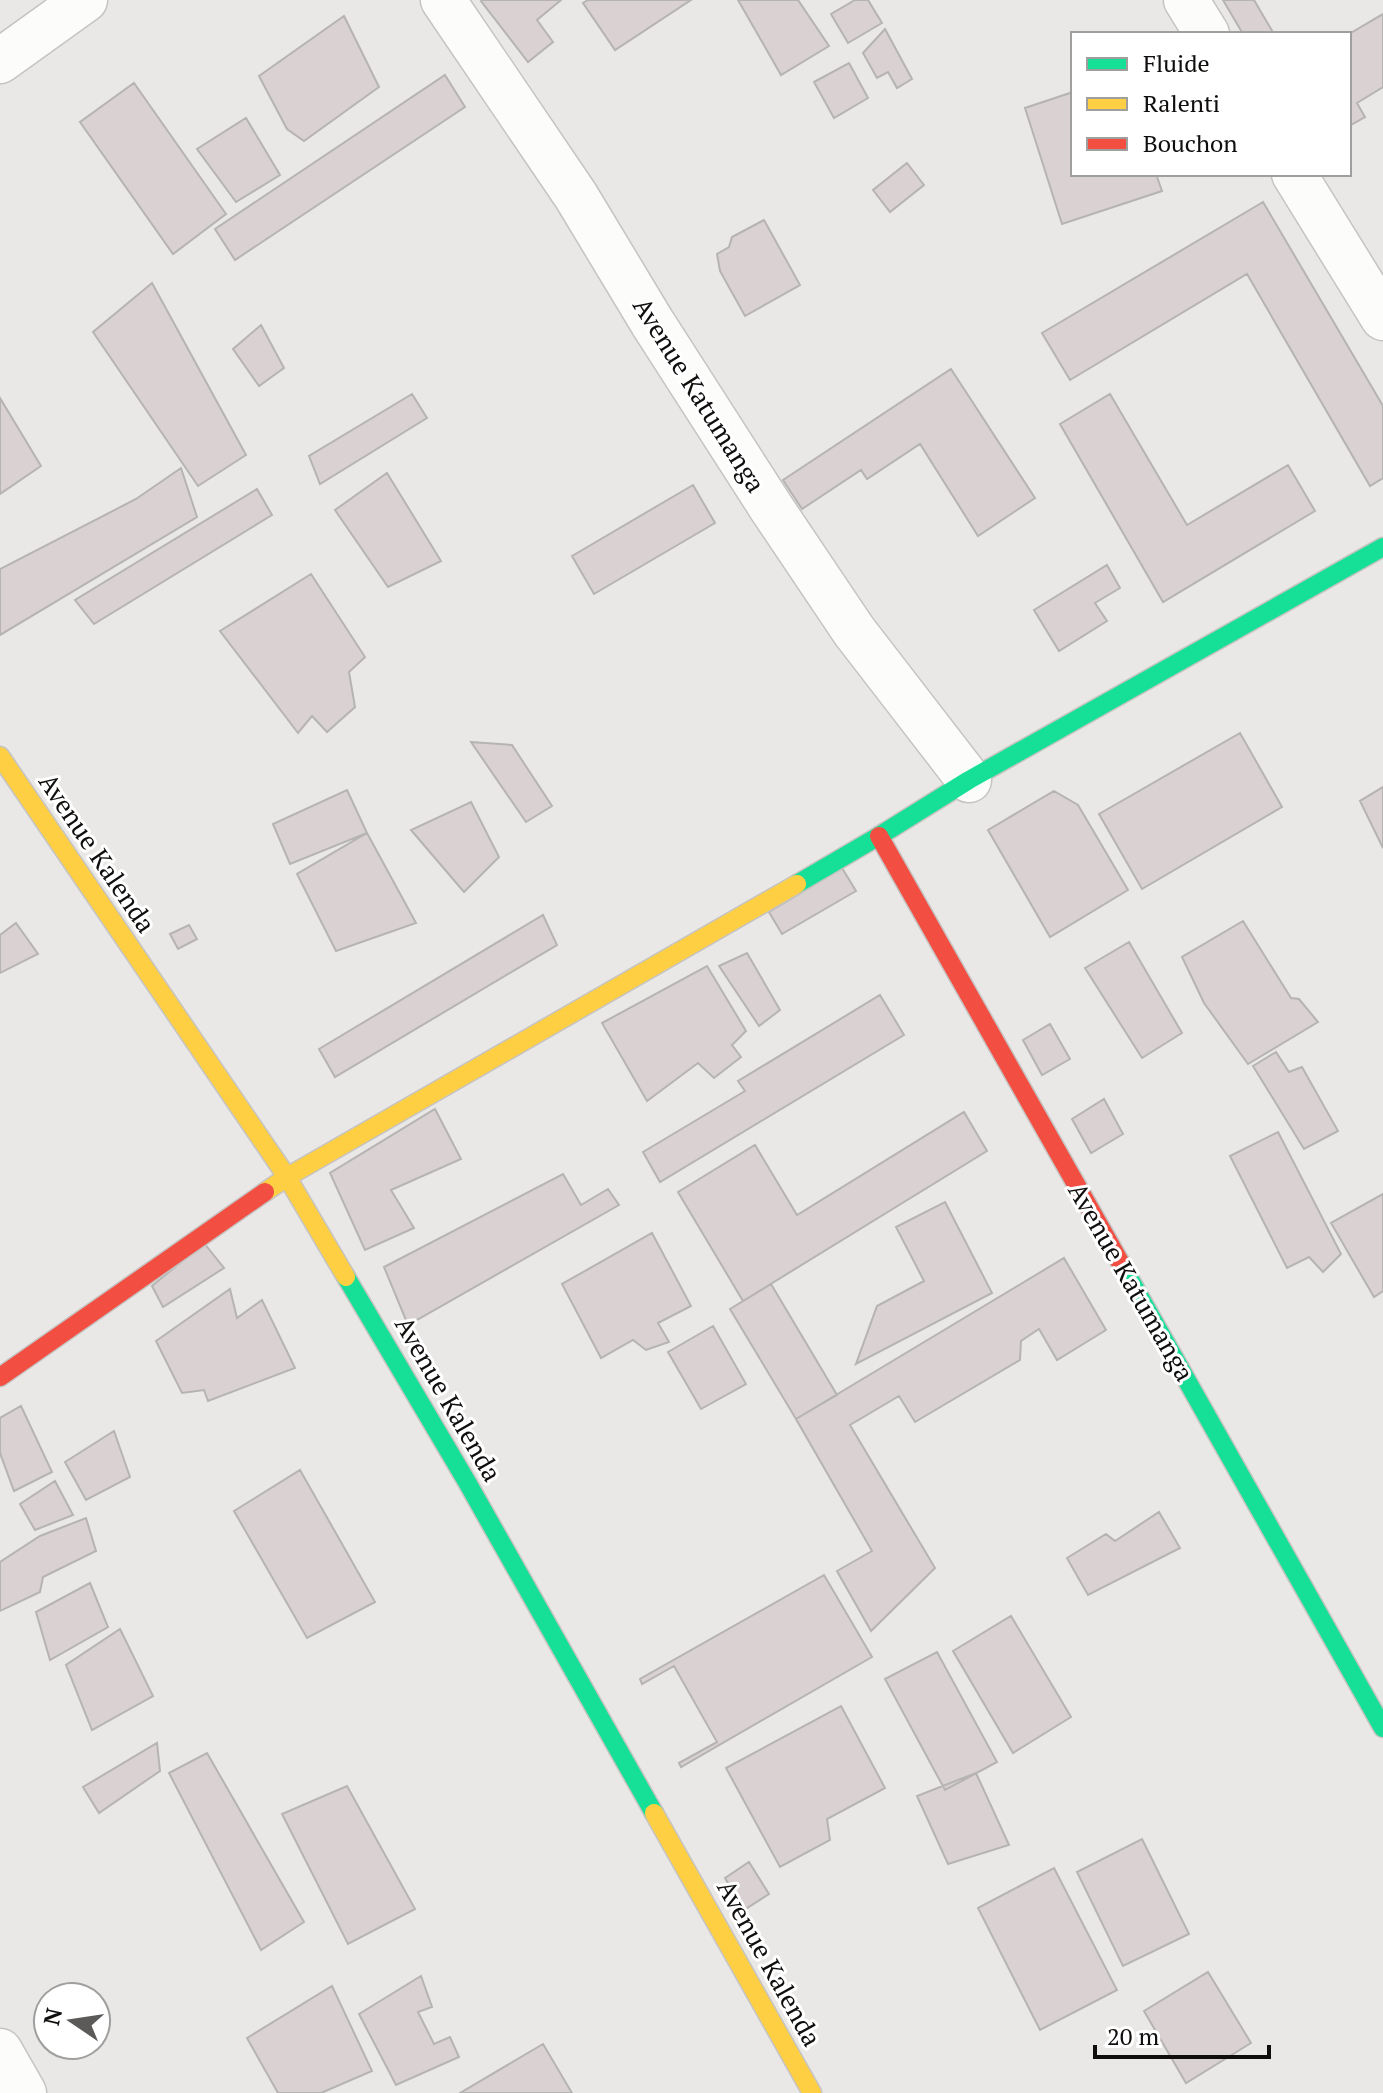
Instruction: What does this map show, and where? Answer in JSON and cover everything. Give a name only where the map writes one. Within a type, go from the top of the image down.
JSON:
[{"type":"street","points":[[0,61],[85,0]]},
{"type":"street","name":"Avenue Katumanga","points":[[443,0],[576,196],[652,322],[837,606],[969,780]]},
{"type":"street","points":[[1186,0],[1206,32]]},
{"type":"street","points":[[1295,176],[1383,318]]},
{"type":"street","points":[[0,1377],[287,1177],[879,836],[969,780],[1383,547]]},
{"type":"street","name":"Avenue Kalenda","points":[[0,756],[287,1177],[467,1482],[812,2093]]},
{"type":"street","name":"Avenue Katumanga","points":[[879,836],[1383,1728]]},
{"type":"street","points":[[0,2051],[24,2093]]},
{"type":"building","points":[[482,0],[561,0],[537,20],[553,42],[528,62]]},
{"type":"building","points":[[588,0],[691,0],[615,50],[583,3]]},
{"type":"building","points":[[738,0],[798,0],[829,46],[781,75]]},
{"type":"building","points":[[855,0],[868,0],[882,23],[848,43],[831,14]]},
{"type":"building","points":[[1223,0],[1254,0],[1273,32],[1242,32]]},
{"type":"building","points":[[1383,14],[1383,87],[1357,103],[1365,117],[1351,125],[1351,33]]},
{"type":"building","points":[[344,16],[379,87],[304,141],[287,129],[259,76]]},
{"type":"building","points":[[885,29],[912,79],[897,88],[888,72],[877,78],[863,53]]},
{"type":"building","points":[[849,63],[868,98],[834,118],[814,82]]},
{"type":"building","points":[[445,75],[465,107],[235,260],[215,229]]},
{"type":"building","points":[[134,83],[226,214],[173,254],[80,122]]},
{"type":"building","points":[[1071,93],[1071,176],[1157,176],[1162,191],[1062,224],[1025,108]]},
{"type":"building","points":[[246,118],[280,175],[236,202],[197,149]]},
{"type":"building","points":[[907,163],[924,185],[890,212],[873,190]]},
{"type":"building","points":[[1263,202],[1383,406],[1383,478],[1370,486],[1247,274],[1070,380],[1042,333]]},
{"type":"building","points":[[764,220],[800,285],[745,316],[720,271],[717,254],[729,247],[732,237]]},
{"type":"building","points":[[152,283],[246,455],[198,486],[93,332]]},
{"type":"building","points":[[261,325],[284,368],[259,386],[233,349]]},
{"type":"building","points":[[951,369],[1035,498],[978,536],[920,444],[867,479],[861,470],[802,509],[783,480]]},
{"type":"building","points":[[412,394],[427,418],[320,484],[309,456]]},
{"type":"building","points":[[1110,394],[1187,525],[1288,465],[1315,511],[1163,602],[1060,424]]},
{"type":"building","points":[[0,398],[41,466],[0,494]]},
{"type":"building","points":[[181,468],[197,517],[0,635],[0,569],[136,499]]},
{"type":"building","points":[[387,473],[441,561],[388,587],[335,510]]},
{"type":"building","points":[[693,485],[715,523],[594,594],[572,556]]},
{"type":"building","points":[[257,489],[272,515],[94,624],[75,600]]},
{"type":"building","points":[[1107,565],[1120,588],[1095,603],[1107,621],[1059,651],[1034,610]]},
{"type":"building","points":[[311,574],[365,657],[349,672],[355,707],[327,732],[312,716],[298,733],[220,631]]},
{"type":"building","points":[[1240,733],[1282,807],[1142,889],[1099,814]]},
{"type":"building","points":[[471,742],[512,745],[552,806],[526,822]]},
{"type":"building","points":[[1383,787],[1383,848],[1360,801]]},
{"type":"building","points":[[347,790],[367,833],[290,864],[273,824]]},
{"type":"building","points":[[1054,791],[1078,805],[1128,890],[1050,937],[988,830]]},
{"type":"building","points":[[471,802],[499,857],[464,892],[411,830]]},
{"type":"building","points":[[367,833],[416,923],[336,951],[297,874]]},
{"type":"building","points":[[842,868],[856,891],[782,934],[769,912]]},
{"type":"building","points":[[543,915],[557,945],[335,1077],[319,1049]]},
{"type":"building","points":[[1243,921],[1291,998],[1299,999],[1318,1022],[1248,1064],[1204,1003],[1182,957]]},
{"type":"building","points":[[16,923],[38,954],[0,973],[0,935]]},
{"type":"building","points":[[189,925],[197,939],[178,949],[170,934]]},
{"type":"building","points":[[1129,942],[1182,1033],[1142,1058],[1085,968]]},
{"type":"building","points":[[747,953],[780,1010],[759,1026],[719,966]]},
{"type":"building","points":[[707,966],[746,1031],[732,1045],[741,1057],[714,1078],[698,1063],[647,1101],[602,1023]]},
{"type":"building","points":[[880,995],[904,1035],[660,1182],[643,1152],[745,1091],[738,1081]]},
{"type":"building","points":[[1050,1024],[1070,1059],[1042,1075],[1023,1040]]},
{"type":"building","points":[[1276,1052],[1289,1072],[1302,1067],[1338,1131],[1304,1149],[1253,1066]]},
{"type":"building","points":[[1104,1099],[1123,1134],[1091,1153],[1072,1119]]},
{"type":"building","points":[[435,1109],[461,1159],[391,1190],[414,1228],[365,1250],[330,1173]]},
{"type":"building","points":[[964,1112],[987,1151],[743,1301],[678,1192],[755,1145],[797,1215]]},
{"type":"building","points":[[1278,1132],[1341,1254],[1323,1272],[1309,1257],[1287,1268],[1230,1156]]},
{"type":"building","points":[[563,1174],[581,1205],[608,1189],[619,1205],[408,1325],[384,1267]]},
{"type":"building","points":[[1383,1194],[1383,1291],[1374,1297],[1331,1223]]},
{"type":"building","points":[[945,1202],[992,1293],[856,1364],[877,1306],[924,1281],[896,1227]]},
{"type":"building","points":[[652,1233],[691,1306],[658,1323],[669,1342],[646,1350],[633,1340],[601,1358],[562,1284]]},
{"type":"building","points":[[204,1243],[224,1268],[163,1307],[152,1286]]},
{"type":"building","points":[[1064,1258],[1106,1330],[1057,1360],[1039,1329],[1021,1341],[1020,1360],[915,1422],[899,1396],[850,1425],[935,1568],[871,1631],[837,1571],[872,1551],[796,1419]]},
{"type":"building","points":[[771,1284],[837,1395],[796,1419],[730,1309]]},
{"type":"building","points":[[230,1289],[237,1318],[262,1300],[295,1368],[208,1401],[204,1390],[182,1393],[156,1341]]},
{"type":"building","points":[[713,1326],[746,1384],[701,1409],[668,1352]]},
{"type":"building","points":[[21,1406],[52,1472],[14,1491],[0,1453],[0,1418]]},
{"type":"building","points":[[114,1431],[130,1477],[86,1500],[65,1462]]},
{"type":"building","points":[[300,1470],[375,1602],[307,1638],[234,1511]]},
{"type":"building","points":[[55,1481],[73,1515],[35,1530],[20,1504]]},
{"type":"building","points":[[1159,1512],[1180,1548],[1088,1595],[1067,1558],[1106,1534],[1115,1541]]},
{"type":"building","points":[[86,1518],[96,1551],[43,1577],[40,1592],[0,1611],[0,1562],[40,1536]]},
{"type":"building","points":[[824,1575],[872,1657],[681,1767],[679,1763],[717,1742],[674,1666],[642,1684],[640,1679]]},
{"type":"building","points":[[90,1583],[108,1627],[50,1660],[36,1612]]},
{"type":"building","points":[[1011,1616],[1071,1717],[1013,1753],[953,1651]]},
{"type":"building","points":[[120,1629],[153,1696],[92,1730],[66,1665]]},
{"type":"building","points":[[937,1652],[997,1762],[945,1790],[885,1679]]},
{"type":"building","points":[[841,1706],[885,1788],[827,1819],[830,1840],[780,1867],[726,1768]]},
{"type":"building","points":[[157,1743],[160,1771],[99,1813],[83,1787]]},
{"type":"building","points":[[207,1753],[304,1922],[261,1950],[169,1773]]},
{"type":"building","points":[[976,1773],[1009,1845],[948,1864],[917,1796]]},
{"type":"building","points":[[347,1786],[415,1909],[348,1944],[282,1814]]},
{"type":"building","points":[[1142,1839],[1189,1934],[1123,1966],[1077,1872]]},
{"type":"building","points":[[749,1862],[769,1894],[744,1910],[725,1878]]},
{"type":"building","points":[[1054,1868],[1117,1990],[1040,2030],[978,1908]]},
{"type":"building","points":[[1208,1972],[1251,2043],[1186,2083],[1144,2011]]},
{"type":"building","points":[[421,1976],[432,2007],[418,2012],[434,2044],[450,2037],[459,2057],[396,2085],[359,2014]]},
{"type":"building","points":[[332,1986],[372,2071],[321,2093],[278,2093],[247,2038]]},
{"type":"building","points":[[543,2044],[572,2093],[460,2093]]},
{"type":"traffic: fast","points":[[797,884],[969,780],[1383,547]]},
{"type":"traffic: fast","points":[[1120,1262],[1383,1728]]},
{"type":"traffic: fast","points":[[346,1277],[467,1482],[654,1813]]},
{"type":"traffic: slow","points":[[0,756],[287,1177],[346,1277]]},
{"type":"traffic: slow","points":[[265,1192],[797,884]]},
{"type":"traffic: slow","points":[[654,1813],[812,2093]]},
{"type":"traffic: jam","points":[[879,836],[1120,1262]]},
{"type":"traffic: jam","points":[[0,1377],[265,1192]]}]
